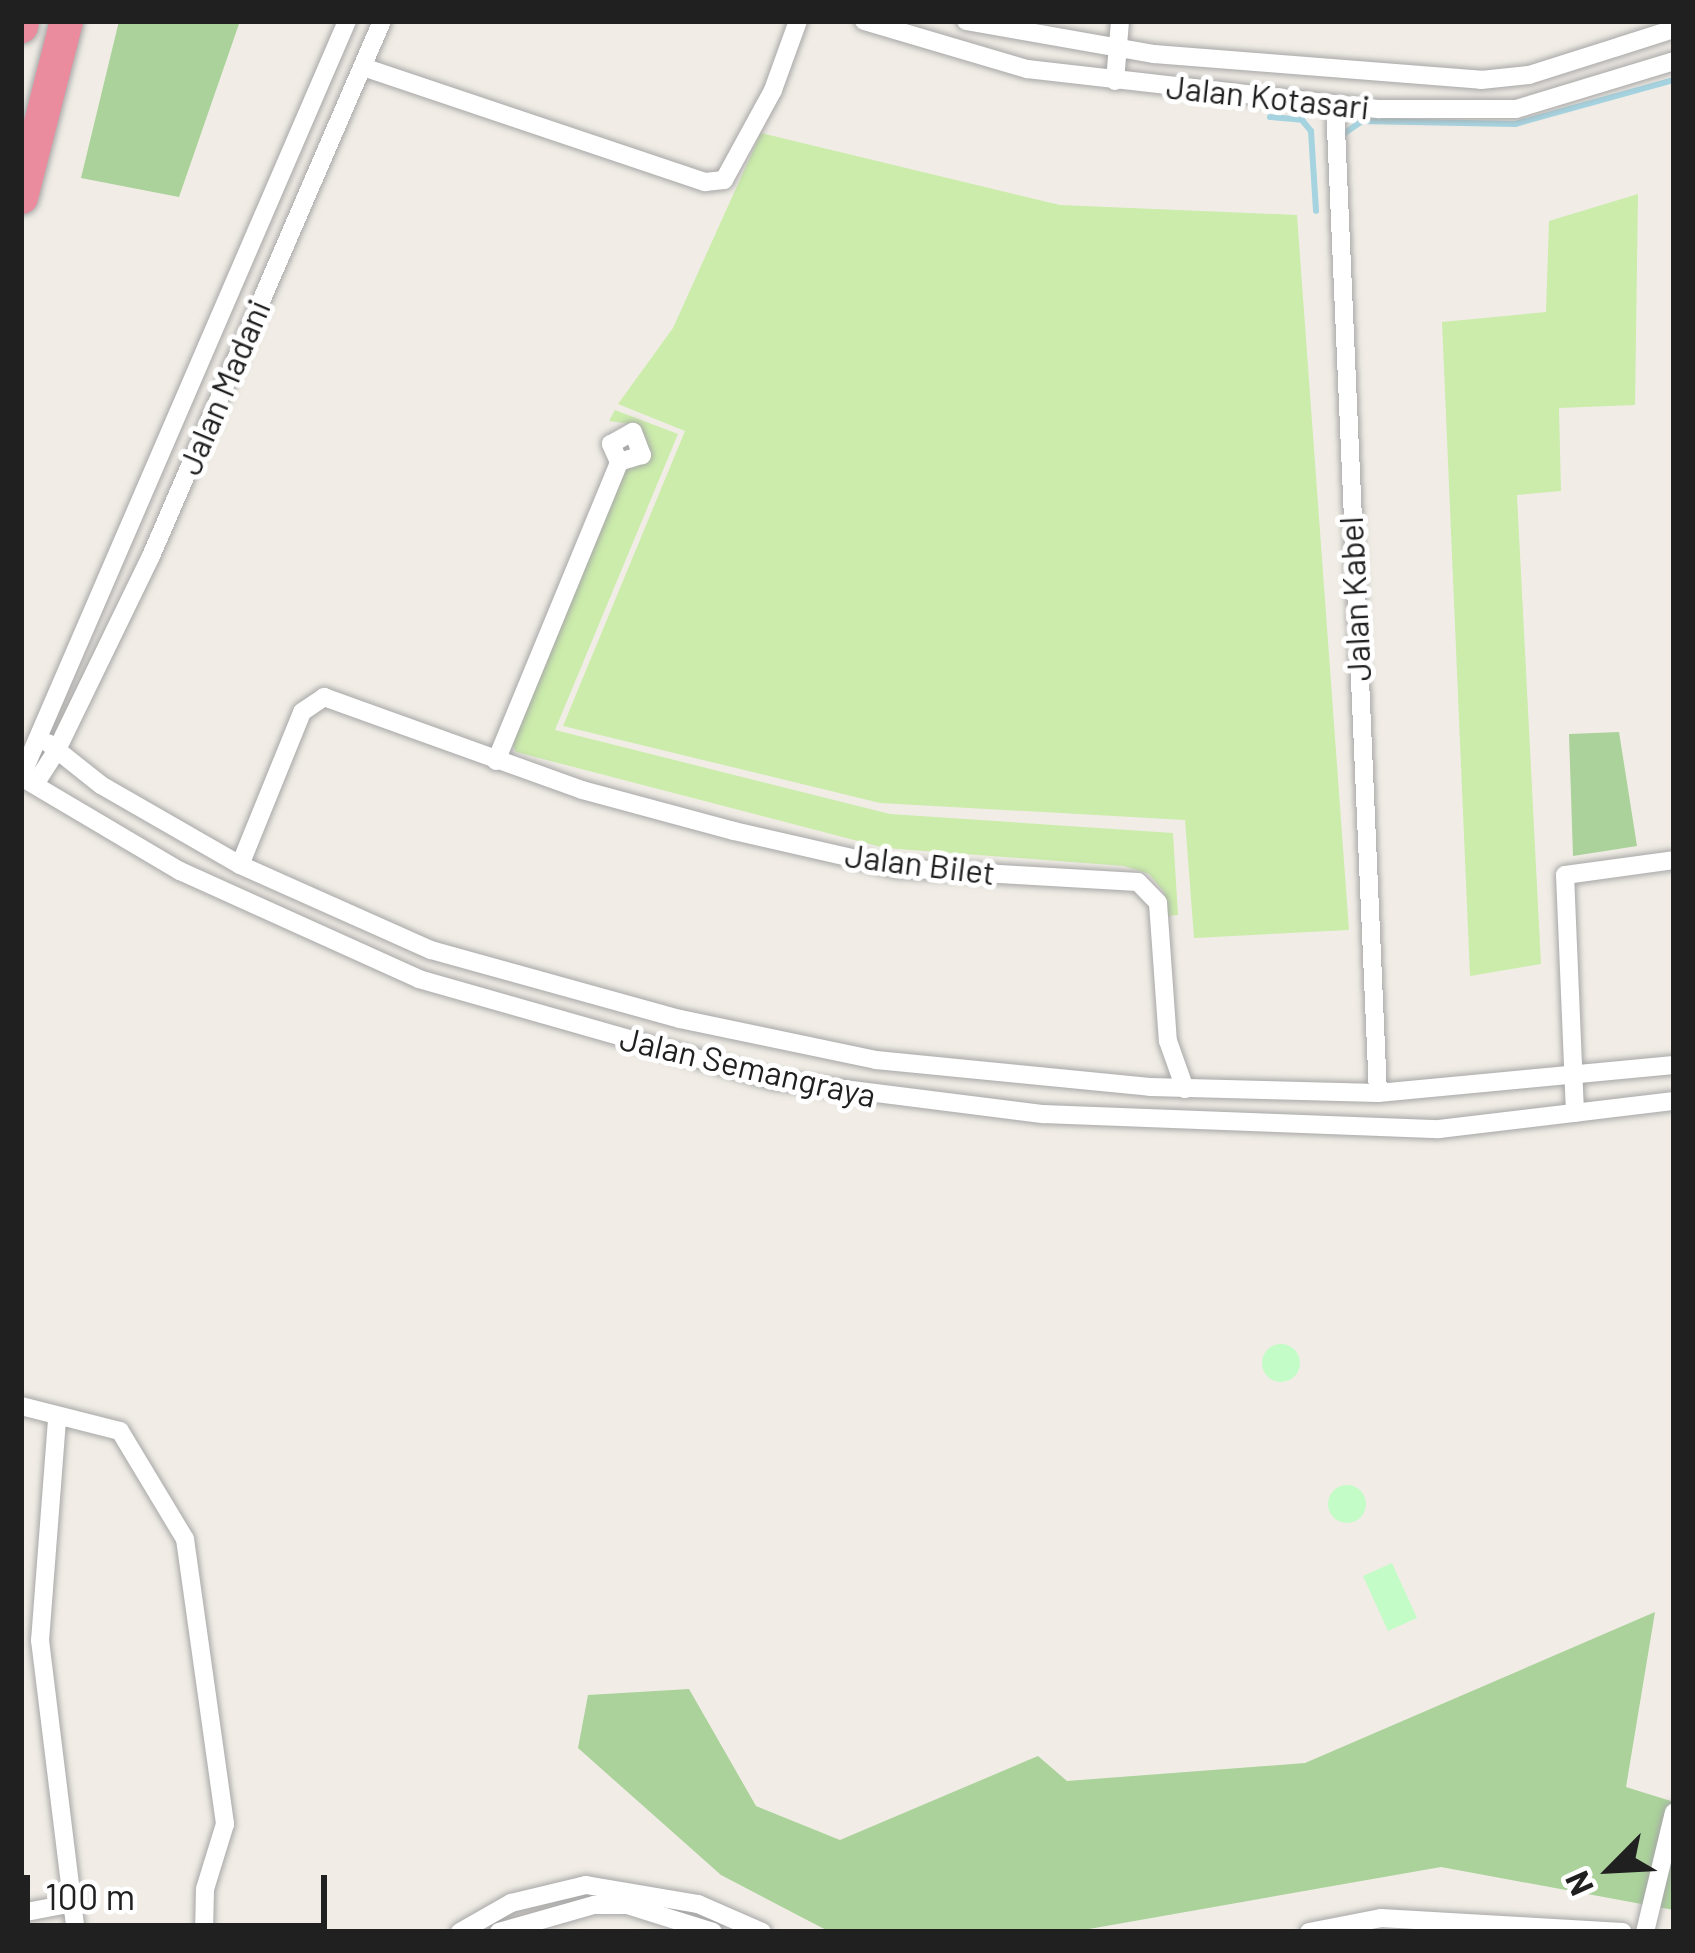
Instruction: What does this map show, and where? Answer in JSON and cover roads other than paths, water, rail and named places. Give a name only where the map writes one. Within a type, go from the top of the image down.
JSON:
[{"type":"highway","points":[[21,197],[66,21]]},
{"type":"street","name":"Jalan Madani","points":[[26,779],[30,739],[347,21]]},
{"type":"street","name":"Jalan Madani","points":[[26,779],[57,750],[125,615],[382,21]]},
{"type":"street","points":[[363,67],[705,182],[724,180],[772,90],[798,21]]},
{"type":"street","name":"Jalan Kotasari","points":[[864,21],[1027,69],[1335,113],[1516,109],[1674,61]]},
{"type":"street","name":"Jalan Kotasari","points":[[966,21],[1118,49],[1481,80],[1529,75],[1674,29]]},
{"type":"street","points":[[1115,81],[1120,21]]},
{"type":"street","name":"Jalan Kabel","points":[[1335,113],[1378,1093]]},
{"type":"street","points":[[496,761],[619,462]]},
{"type":"street","name":"Jalan Bilet","points":[[240,865],[302,712],[317,698],[496,761],[712,825],[896,868],[1138,882],[1158,903],[1168,1041],[1185,1089]]},
{"type":"street","name":"Jalan Semangraya","points":[[30,739],[57,750],[101,785],[240,865],[431,950],[680,1019],[876,1060],[1150,1087],[1378,1093],[1674,1065]]},
{"type":"street","name":"Jalan Semangraya","points":[[26,779],[180,871],[419,979],[672,1054],[860,1096],[1043,1114],[1439,1129],[1674,1101]]},
{"type":"street","points":[[1575,1113],[1565,875],[1674,860]]},
{"type":"street","points":[[672,1054],[680,1019]]},
{"type":"street","points":[[1150,1087],[1168,1041]]},
{"type":"street","points":[[21,1406],[56,1420],[120,1431],[185,1539],[225,1824],[205,1888],[204,1932]]},
{"type":"street","points":[[56,1420],[40,1629],[68,1904],[76,1932]]},
{"type":"street","points":[[1645,1932],[1674,1812]]},
{"type":"street","points":[[460,1932],[512,1903],[586,1885],[692,1920],[713,1932]]},
{"type":"street","points":[[21,1913],[68,1904]]},
{"type":"street","points":[[499,1932],[594,1905],[761,1932]]},
{"type":"street","points":[[1309,1932],[1381,1918],[1622,1932]]},
{"type":"street","points":[[1405,1932],[1444,1921]]},
{"type":"waterway","points":[[1342,135],[1362,121],[1515,124],[1674,80]]},
{"type":"waterway","points":[[1270,117],[1302,120],[1311,131],[1316,211]]}]
